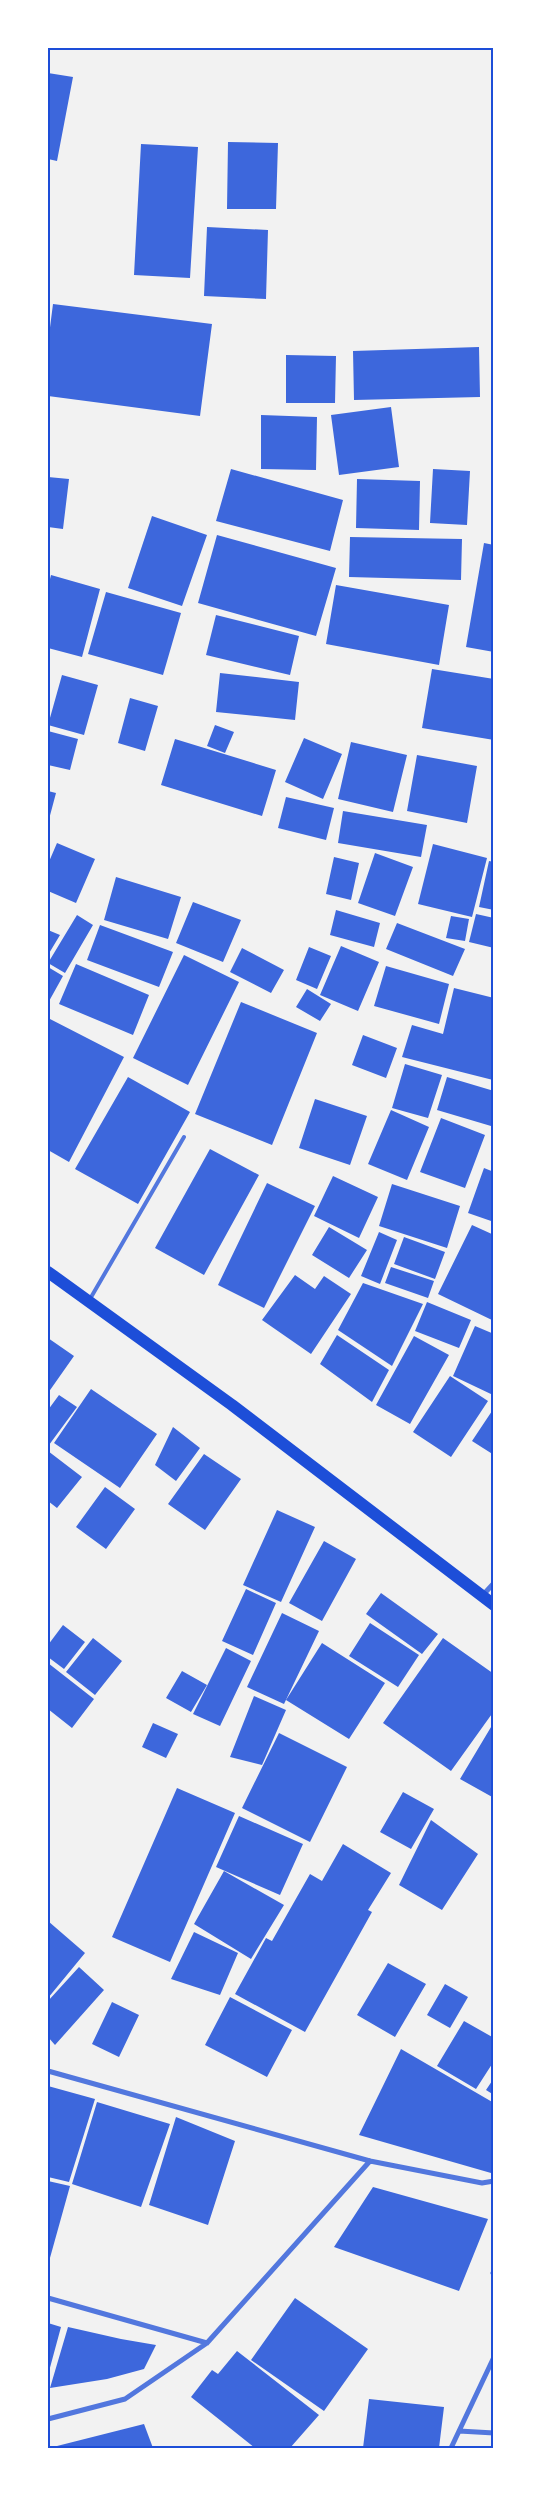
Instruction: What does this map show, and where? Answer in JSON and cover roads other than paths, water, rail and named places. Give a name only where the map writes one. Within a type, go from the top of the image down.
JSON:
[{"type":"main road","points":[[48,1272],[232,1405],[494,1605]]},
{"type":"street","points":[[482,1596],[494,1583]]},
{"type":"street","points":[[48,2072],[370,2161],[482,2183],[494,2181]]},
{"type":"street","points":[[48,2419],[125,2399],[207,2343],[370,2161]]},
{"type":"street","points":[[48,2298],[207,2343]]},
{"type":"street","points":[[451,2448],[494,2357]]},
{"type":"street","points":[[459,2431],[494,2433]]},
{"type":"lane","points":[[89,1301],[184,1137]]}]
